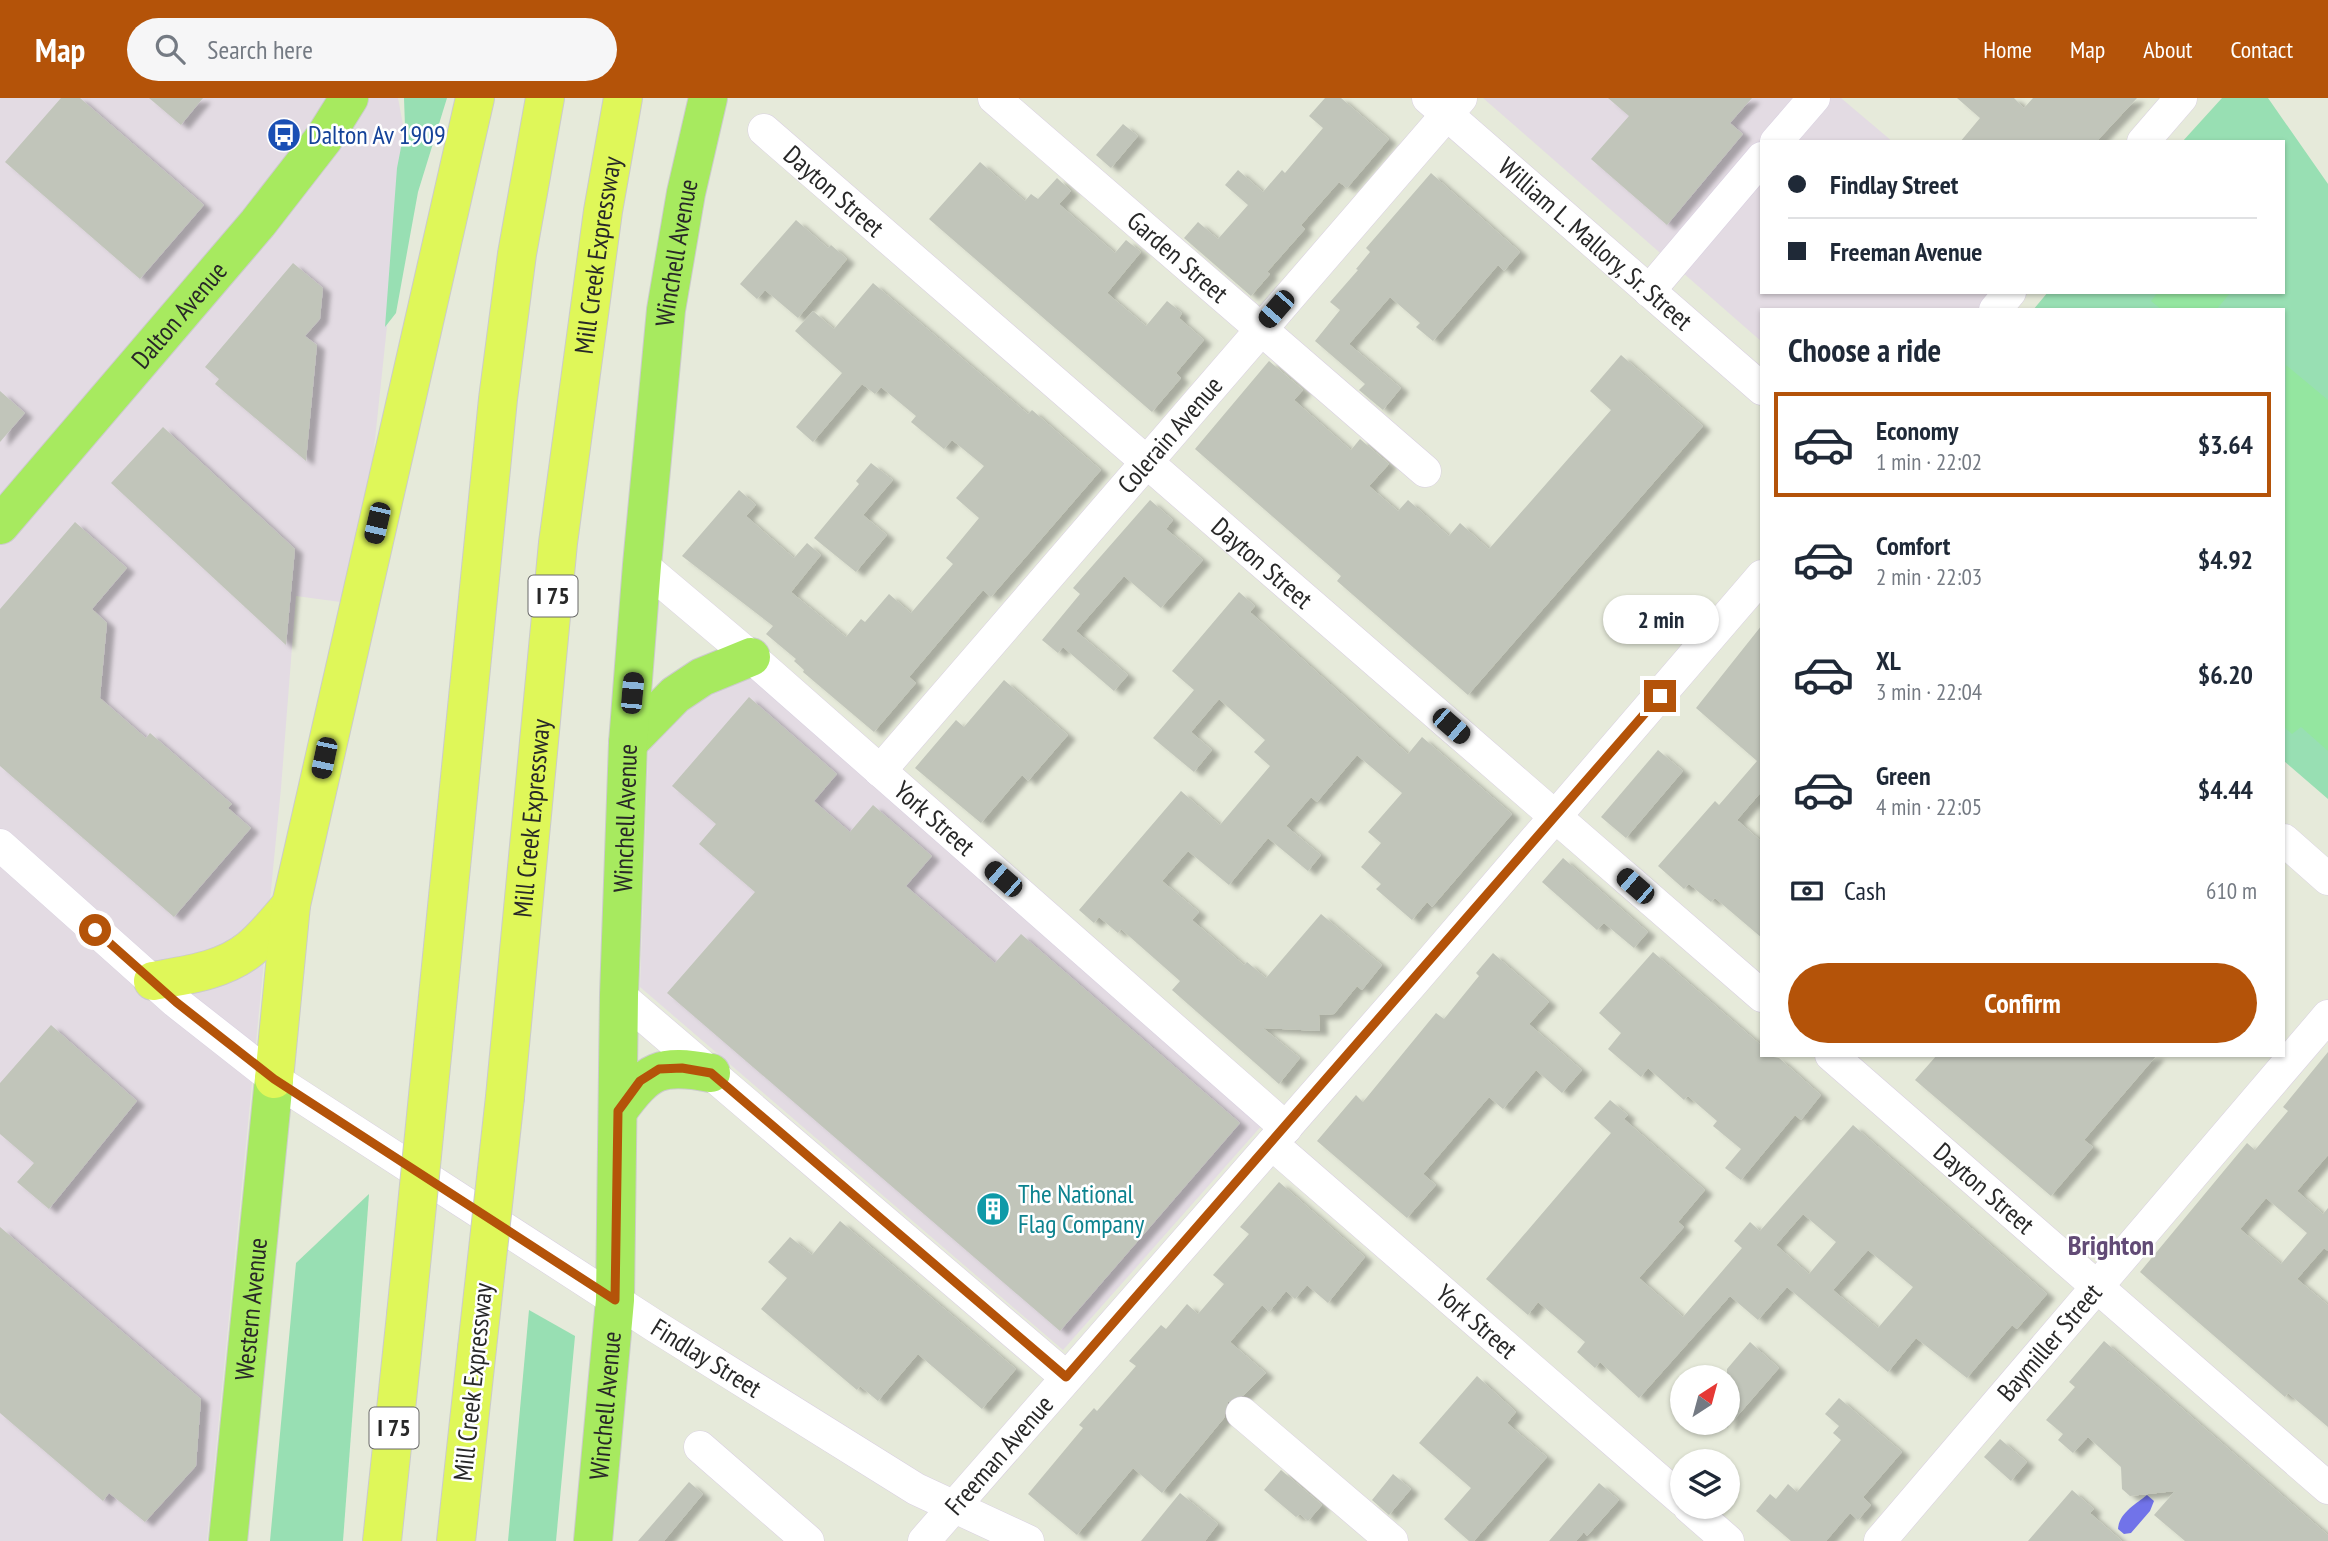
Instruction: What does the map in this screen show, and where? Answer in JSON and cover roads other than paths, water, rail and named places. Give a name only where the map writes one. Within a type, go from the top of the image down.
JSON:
[{"type":"highway","points":[[274,1079],[291,905],[475,98]]},
{"type":"highway","name":"I 75","points":[[382,1541],[498,399],[517,254],[545,98]]},
{"type":"highway","name":"Mill Creek Expressway","points":[[456,1541],[505,1097],[558,543],[603,211],[623,98]]},
{"type":"highway","points":[[153,981],[205,971],[231,961],[250,949],[291,905]]},
{"type":"main road","name":"Dalton Avenue","points":[[0,524],[258,223],[324,138],[349,98]]},
{"type":"main road","name":"Winchell Avenue","points":[[593,1541],[615,1300],[620,995],[628,743],[642,565],[666,310],[686,193],[708,98]]},
{"type":"main road","points":[[628,743],[675,695],[702,677],[751,657]]},
{"type":"main road","points":[[618,1111],[640,1081],[659,1069],[682,1068],[711,1073]]},
{"type":"main road","name":"Western Avenue","points":[[228,1541],[274,1079]]},
{"type":"street","name":"Garden Street","points":[[994,98],[1425,471]]},
{"type":"street","points":[[1778,140],[1814,98]]},
{"type":"street","points":[[2145,140],[2181,98]]},
{"type":"street","name":"Colerain Avenue","points":[[880,771],[1259,328],[1445,103]]},
{"type":"street","name":"William L. Mallory, Sr. Street","points":[[1445,103],[1648,291],[1760,387]]},
{"type":"street","name":"Dayton Street","points":[[764,130],[1143,463],[1312,604],[1760,994]]},
{"type":"street","points":[[1648,291],[1760,160]]},
{"type":"street","points":[[1996,308],[2008,294]]},
{"type":"street","name":"York Street","points":[[642,565],[880,771],[1670,1489]]},
{"type":"street","name":"Freeman Avenue","points":[[924,1541],[1556,818],[1760,578]]},
{"type":"street","points":[[2285,842],[2328,878]]},
{"type":"street","name":"Findlay Street","points":[[0,845],[153,981],[274,1079],[615,1300],[916,1489],[1028,1541]]},
{"type":"street","points":[[620,995],[1066,1377]]},
{"type":"street","name":"Baymiller Street","points":[[1880,1541],[2328,1016]]},
{"type":"street","name":"Dayton Street","points":[[1833,1057],[2328,1488]]},
{"type":"street","points":[[1242,1413],[1392,1541]]},
{"type":"street","points":[[700,1447],[808,1541]]},
{"type":"street","points":[[1703,1519],[1728,1541]]},
{"type":"place","name":"Dalton Av 1909","points":[[284,135]]},
{"type":"place","name":"The National Flag Company","points":[[993,1209]]},
{"type":"district","name":"Brighton","points":[[2111,1245]]}]
